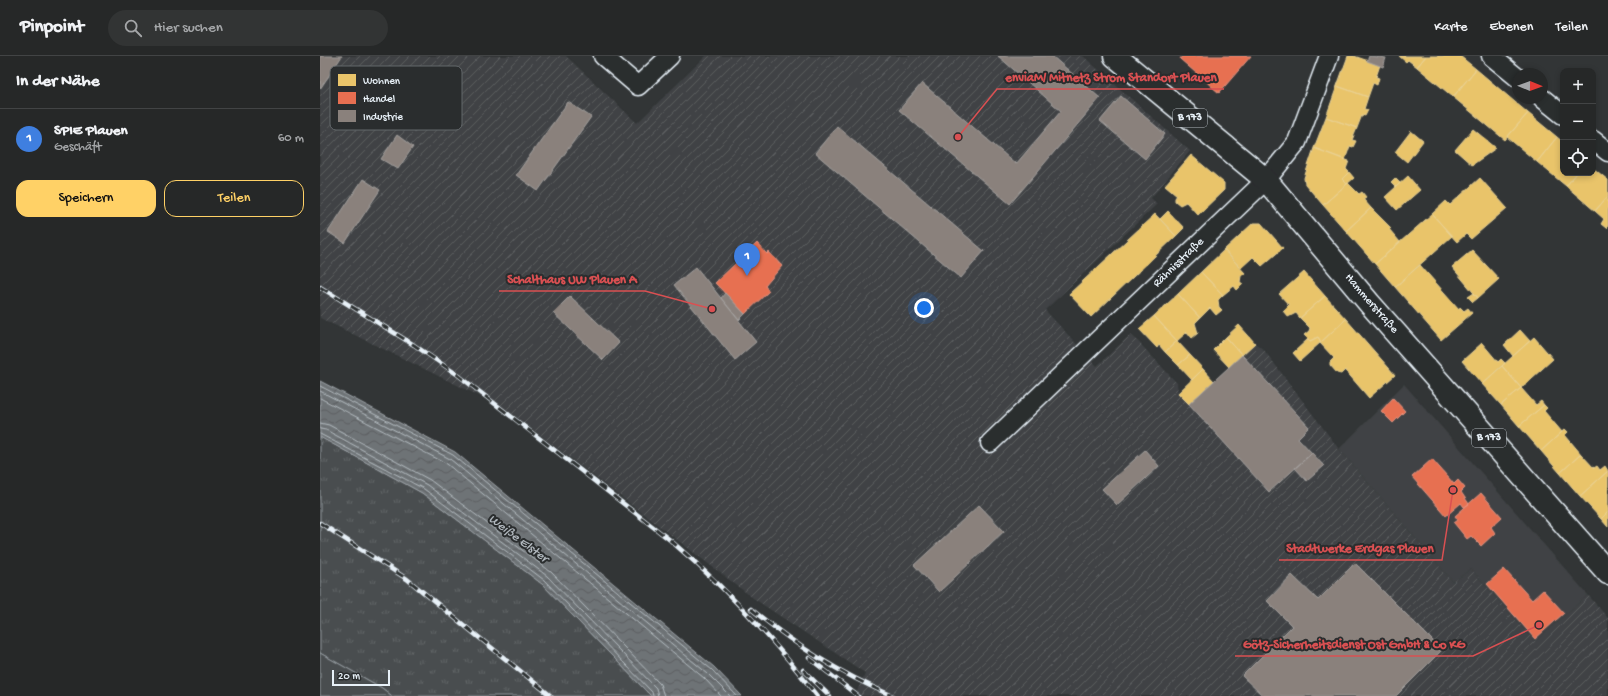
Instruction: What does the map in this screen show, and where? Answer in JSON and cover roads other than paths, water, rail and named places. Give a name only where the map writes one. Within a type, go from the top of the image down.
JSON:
[{"type":"main road","name":"Hammerstraße","points":[[1115,56],[1266,180],[1370,304],[1608,573]]},
{"type":"street","points":[[603,56],[638,86],[670,56]]},
{"type":"street","name":"Rähnisstraße","points":[[990,443],[1266,180],[1297,142],[1329,56]]},
{"type":"street","points":[[1491,56],[1512,73]]},
{"type":"street","points":[[1548,103],[1560,113]]},
{"type":"street","points":[[1596,142],[1608,152]]},
{"type":"water","name":"Weiße Elster","points":[[320,381],[455,452],[714,667],[742,696],[651,696],[542,584],[422,493],[320,437]]},
{"type":"railway","points":[[320,287],[414,345],[458,375],[670,540],[710,576],[748,614],[783,653],[817,696]]},
{"type":"railway","points":[[320,523],[407,579],[551,696]]},
{"type":"railway","points":[[751,609],[785,635],[819,658],[854,678],[893,696]]},
{"type":"railway","points":[[809,658],[858,696]]},
{"type":"railway","points":[[803,670],[830,696]]},
{"type":"place","name":"enviaM/ Mitnetz Strom Standort Plauen","points":[[958,137]]},
{"type":"place","name":"SPIE Plauen","points":[[747,276]]},
{"type":"place","name":"Schalthaus UW Plauen A","points":[[712,309]]},
{"type":"place","name":"Stadtwerke Erdgas Plauen","points":[[1453,490]]},
{"type":"place","name":"Götz-Sicherheitsdienst Ost GmbH & Co KG","points":[[1539,625]]}]
